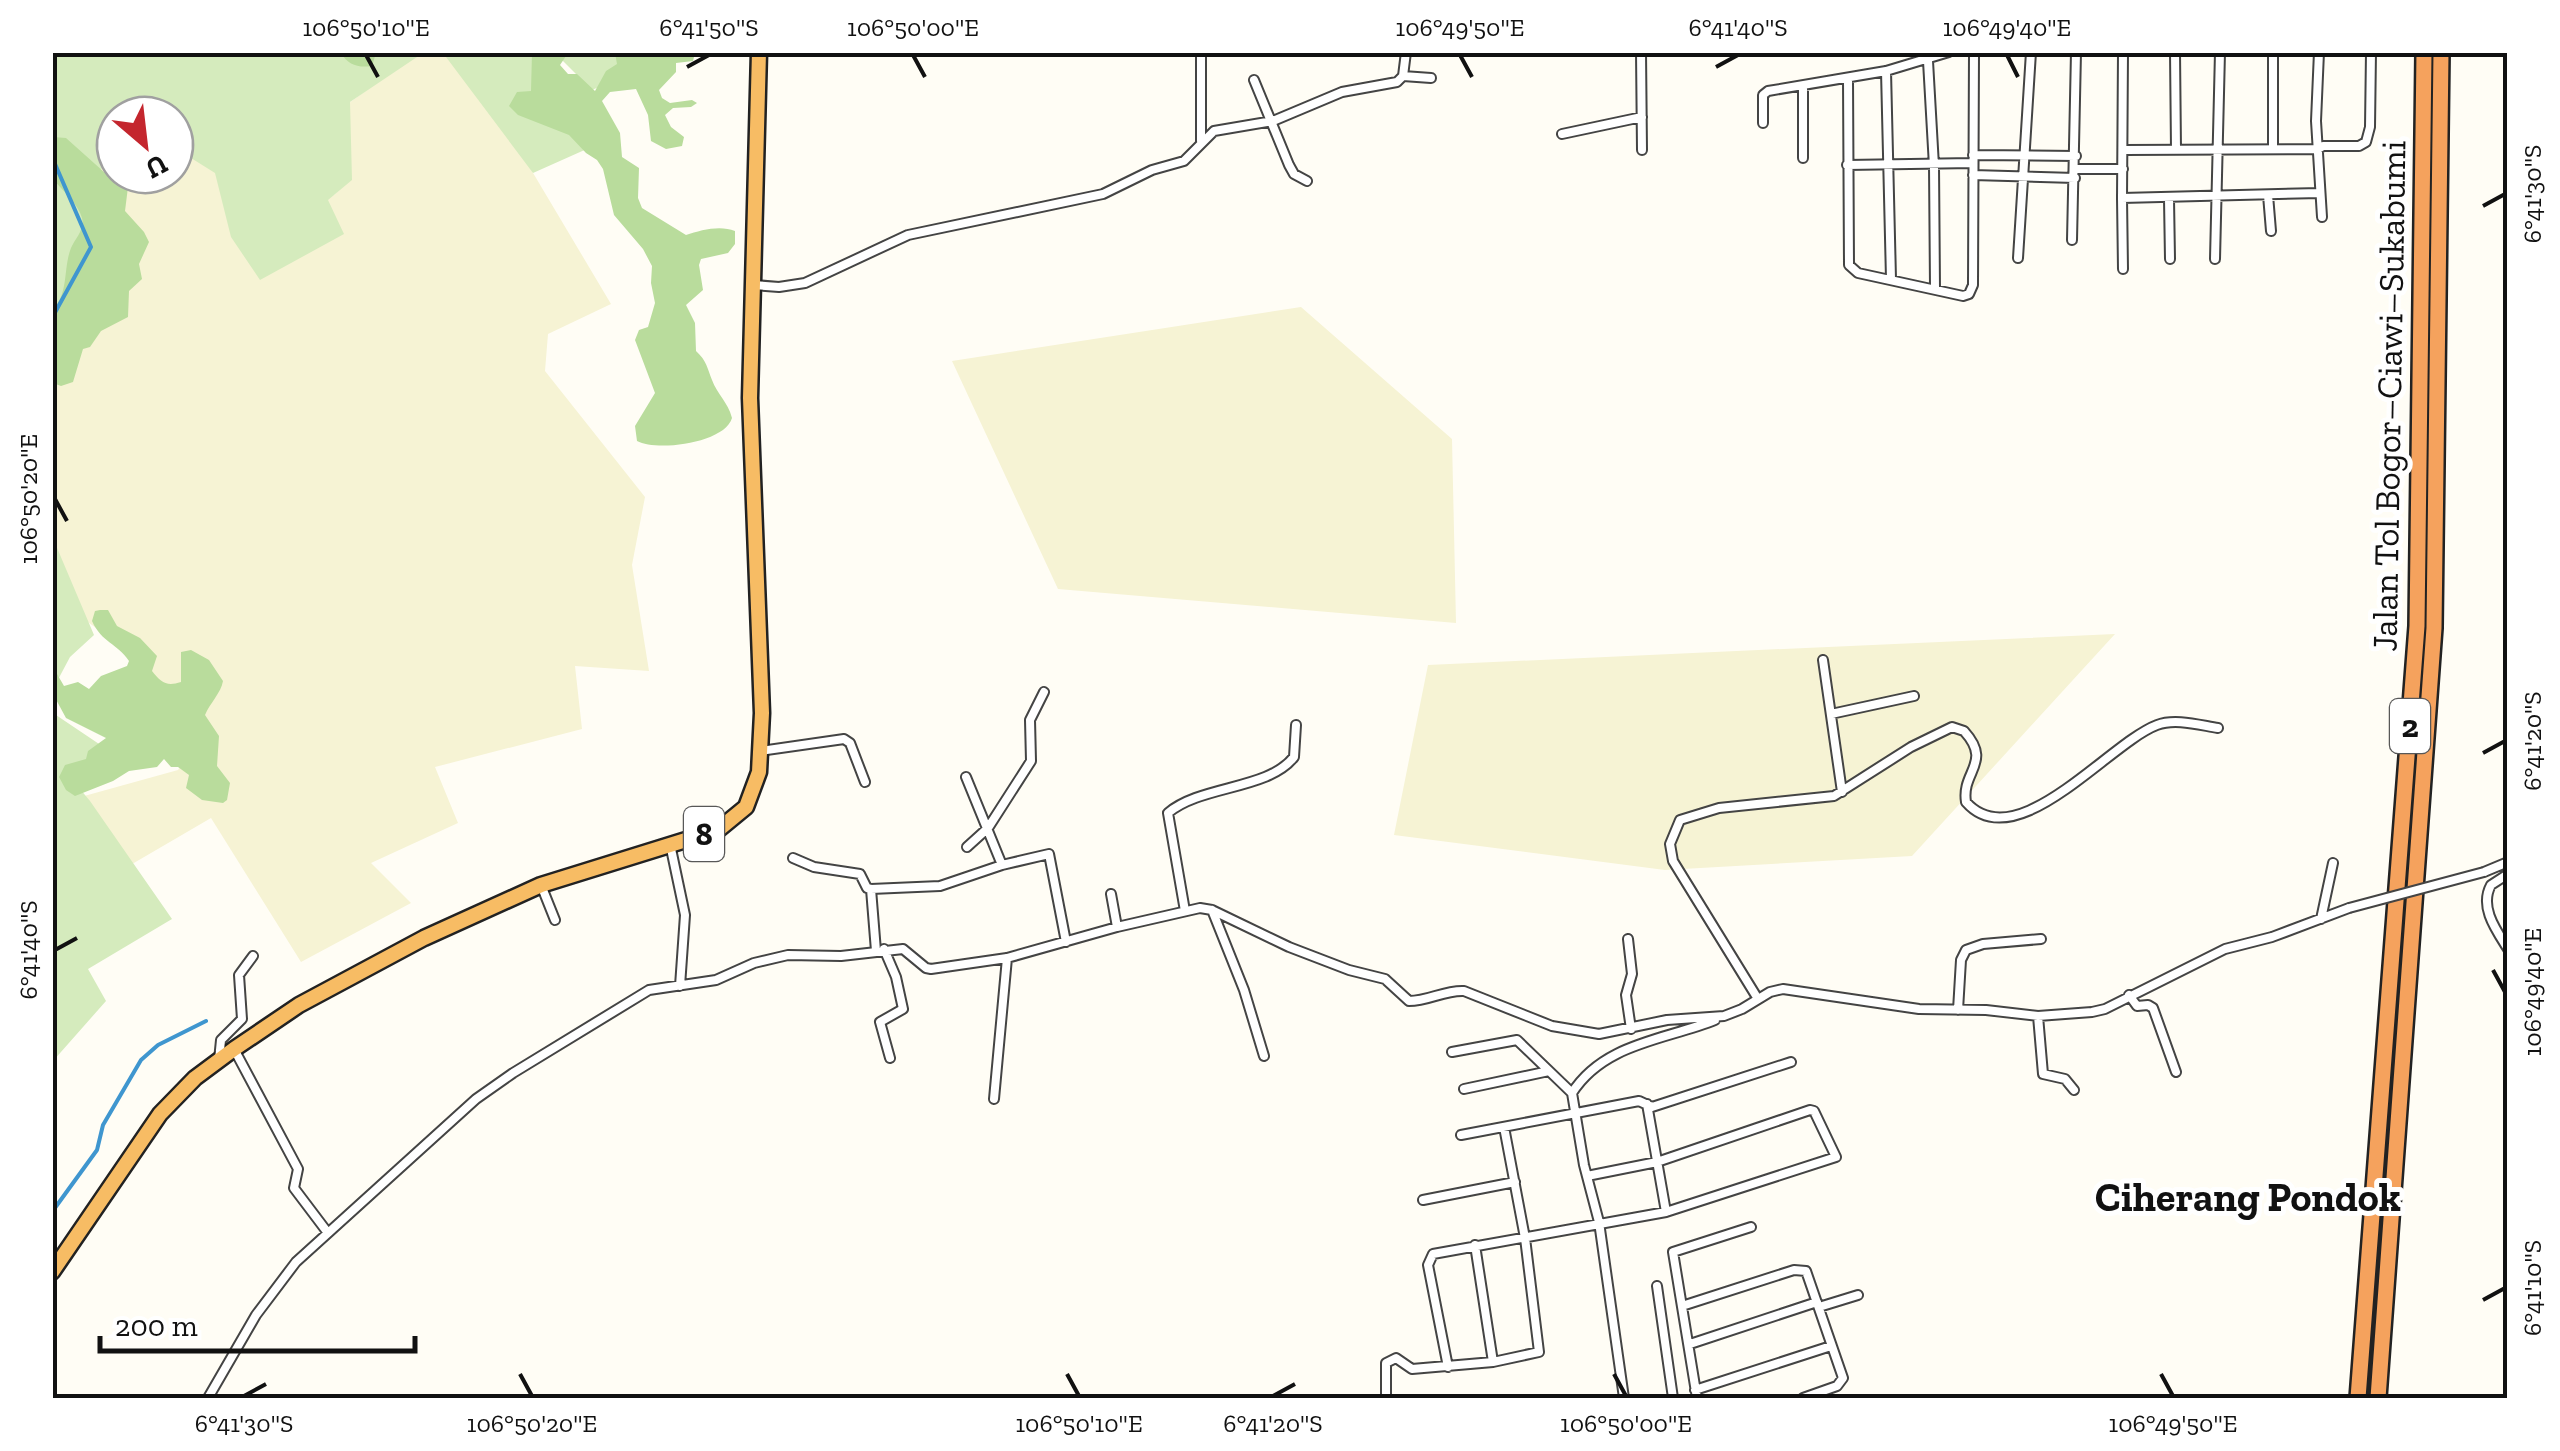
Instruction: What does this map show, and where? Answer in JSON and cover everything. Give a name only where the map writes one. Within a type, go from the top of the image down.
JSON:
[{"type":"highway","name":"8","points":[[55,1263],[160,1114],[195,1078],[299,1005],[382,958],[540,885],[718,830],[746,808],[756,785],[761,692],[751,456],[758,52]]},
{"type":"highway","name":"Jalan Tol Bogor–Ciawi–Sukabumi","points":[[2358,1398],[2417,626],[2424,52]]},
{"type":"highway","name":"Jalan Tol Bogor–Ciawi–Sukabumi","points":[[2378,1398],[2434,628],[2440,52]]},
{"type":"street","points":[[1201,52],[1202,141]]},
{"type":"street","points":[[754,285],[805,283],[908,235],[1102,194],[1152,170],[1184,162],[1202,141],[1220,130],[1269,122],[1336,94],[1398,82],[1403,76],[1406,52]]},
{"type":"street","points":[[1641,52],[1642,150]]},
{"type":"street","points":[[1763,122],[1765,92],[1886,72],[1950,52]]},
{"type":"street","points":[[1848,79],[1849,265],[1858,273],[1963,296],[1972,290],[1974,52]]},
{"type":"street","points":[[2018,258],[2031,52]]},
{"type":"street","points":[[2072,240],[2076,52]]},
{"type":"street","points":[[2123,52],[2124,269]]},
{"type":"street","points":[[2175,52],[2176,150]]},
{"type":"street","points":[[2215,259],[2220,52]]},
{"type":"street","points":[[2273,52],[2274,149]]},
{"type":"street","points":[[2318,52],[2322,216]]},
{"type":"street","points":[[2124,150],[2359,146],[2366,142],[2370,127],[2371,52]]},
{"type":"street","points":[[1928,61],[1935,288]]},
{"type":"street","points":[[1886,72],[1891,279]]},
{"type":"street","points":[[1403,76],[1431,78]]},
{"type":"street","points":[[1254,80],[1291,170],[1307,181]]},
{"type":"street","points":[[1803,88],[1803,158]]},
{"type":"street","points":[[1562,134],[1642,118]]},
{"type":"street","points":[[1848,166],[1934,166],[1973,159],[2076,156]]},
{"type":"street","points":[[1973,175],[2123,169]]},
{"type":"street","points":[[2122,198],[2320,193]]},
{"type":"street","points":[[2268,195],[2271,231]]},
{"type":"street","points":[[2169,198],[2170,259]]},
{"type":"street","points":[[1823,660],[1842,792]]},
{"type":"street","points":[[967,846],[988,828],[1031,761],[1030,720],[1044,692]]},
{"type":"street","points":[[1831,714],[1914,696]]},
{"type":"street","points":[[1758,999],[1673,861],[1670,844],[1676,825],[1692,814],[1817,799],[1842,792],[1911,747],[1943,730],[1959,728],[1970,737],[1977,753],[1976,768],[1964,791],[1966,802],[1984,816],[2008,817],[2043,803],[2129,740],[2162,723],[2218,728]]},
{"type":"street","points":[[1184,911],[1168,813],[1200,797],[1283,768],[1294,757],[1296,725]]},
{"type":"street","points":[[760,751],[804,748],[844,739],[850,743],[866,782]]},
{"type":"street","points":[[966,777],[1002,866]]},
{"type":"street","points":[[670,844],[684,914],[680,986]]},
{"type":"street","points":[[793,858],[814,868],[860,874],[867,888],[872,889],[940,886],[1049,854],[1066,942]]},
{"type":"street","points":[[2322,919],[2333,862]]},
{"type":"street","points":[[1572,1092],[1595,1067],[1625,1048],[1724,1016],[1776,990],[1794,989],[1885,1006],[2038,1016],[2098,1011],[2225,949],[2508,862]]},
{"type":"street","points":[[2508,874],[2491,885],[2486,902],[2491,922],[2508,949]]},
{"type":"street","points":[[540,885],[555,920]]},
{"type":"street","points":[[872,889],[880,950],[900,987],[902,1009],[880,1022],[890,1058]]},
{"type":"street","points":[[1111,894],[1117,927]]},
{"type":"street","points":[[1212,910],[1244,990],[1264,1056]]},
{"type":"street","points":[[208,1398],[276,1286],[296,1262],[476,1099],[513,1072],[650,990],[716,980],[754,962],[788,955],[842,956],[903,949],[931,969],[1007,958],[1184,911],[1212,910],[1289,947],[1349,970],[1385,978],[1410,1002],[1452,990],[1464,991],[1562,1029],[1600,1034],[1667,1020],[1724,1016]]},
{"type":"street","points":[[1628,939],[1632,974],[1626,996],[1631,1029]]},
{"type":"street","points":[[1958,1010],[1961,960],[1966,950],[1983,944],[2040,939]]},
{"type":"street","points":[[218,1060],[220,1040],[242,1019],[240,975],[253,956]]},
{"type":"street","points":[[994,1099],[1007,958]]},
{"type":"street","points":[[2129,995],[2137,1006],[2148,1004],[2153,1008],[2176,1072]]},
{"type":"street","points":[[2038,1016],[2043,1074],[2065,1079],[2074,1090]]},
{"type":"street","points":[[1452,1052],[1517,1040],[1572,1092],[1587,1176],[1600,1222],[1624,1398]]},
{"type":"street","points":[[234,1049],[298,1169],[294,1188],[328,1233]]},
{"type":"street","points":[[1460,1135],[1639,1100],[1652,1107],[1791,1062]]},
{"type":"street","points":[[1464,1088],[1549,1071]]},
{"type":"street","points":[[1646,1104],[1666,1212]]},
{"type":"street","points":[[1448,1367],[1428,1259],[1433,1254],[1666,1212],[1836,1156],[1810,1110],[1657,1162],[1587,1176]]},
{"type":"street","points":[[1386,1398],[1386,1362],[1390,1360],[1401,1360],[1412,1369],[1493,1362],[1539,1352],[1504,1126]]},
{"type":"street","points":[[1423,1200],[1514,1182]]},
{"type":"street","points":[[1751,1227],[1673,1252],[1696,1394],[1831,1346]]},
{"type":"street","points":[[1475,1245],[1493,1362]]},
{"type":"street","points":[[1682,1306],[1798,1269],[1808,1275],[1842,1382],[1804,1398]]},
{"type":"street","points":[[1656,1286],[1673,1398]]},
{"type":"street","points":[[1690,1344],[1858,1294]]},
{"type":"shaded area","points":[[418,53],[482,53],[517,146],[611,304],[548,334],[545,371],[645,497],[632,565],[649,671],[575,666],[582,729],[435,767],[458,823],[371,863],[411,903],[301,962],[211,818],[127,867],[77,798],[178,770],[204,733],[110,638],[53,597],[53,350],[84,164],[95,160],[95,195],[195,195],[195,149],[323,172],[334,195],[351,179],[349,103]]},
{"type":"shaded area","points":[[1301,307],[1452,439],[1456,623],[1058,589],[952,361]]},
{"type":"shaded area","points":[[2115,634],[1912,856],[1665,870],[1394,835],[1428,665]]},
{"type":"green space","points":[[53,53],[423,53],[350,102],[352,180],[328,200],[344,234],[260,280],[231,237],[215,173],[195,160],[195,95],[95,95],[95,171],[89,174],[101,253],[53,321]]},
{"type":"green space","points":[[341,53],[376,53],[372,66],[367,67],[350,63]]},
{"type":"green space","points":[[443,53],[628,53],[629,74],[592,90],[562,60],[547,65],[589,148],[533,173]]},
{"type":"green space","points":[[532,53],[568,53],[560,65],[595,91],[606,71],[617,64],[615,53],[695,53],[693,61],[676,63],[676,72],[659,90],[670,103],[697,103],[673,108],[665,115],[671,127],[684,137],[682,146],[666,149],[651,141],[648,115],[636,89],[610,92],[602,101],[620,133],[622,157],[639,168],[638,198],[642,208],[686,235],[717,228],[735,231],[735,244],[728,253],[701,259],[703,290],[686,305],[695,323],[696,351],[705,361],[732,418],[717,434],[674,445],[637,441],[635,426],[655,393],[635,340],[639,330],[648,327],[655,303],[652,266],[614,215],[603,169],[597,160],[569,135],[518,115],[509,106],[517,92],[531,91]]},
{"type":"green space","points":[[53,137],[66,138],[95,164],[95,195],[127,195],[125,211],[149,242],[139,264],[142,279],[129,291],[128,317],[101,331],[90,347],[83,349],[73,382],[61,386],[53,383],[53,309],[64,288],[69,256],[83,222],[77,207],[53,179]]},
{"type":"green space","points":[[52,536],[94,635],[70,657],[53,689]]},
{"type":"green space","points":[[108,610],[117,626],[140,638],[157,656],[152,671],[164,683],[181,682],[181,652],[191,650],[209,660],[223,681],[205,715],[219,736],[217,766],[230,783],[223,803],[202,800],[186,788],[189,775],[164,759],[157,767],[129,771],[75,796],[66,790],[59,777],[65,765],[86,759],[88,751],[106,738],[66,718],[53,694],[53,667],[64,686],[78,682],[89,689],[101,676],[127,666],[129,661],[92,621],[95,611]]},
{"type":"green space","points":[[53,713],[108,750],[65,771],[172,919],[88,969],[106,1001],[53,1061]]},
{"type":"waterway","points":[[52,157],[91,247],[52,318]]},
{"type":"waterway","points":[[52,1212],[97,1150],[103,1125],[141,1060],[158,1045],[206,1021]]},
{"type":"district","name":"Ciherang Pondok","points":[[2248,1197]]}]
